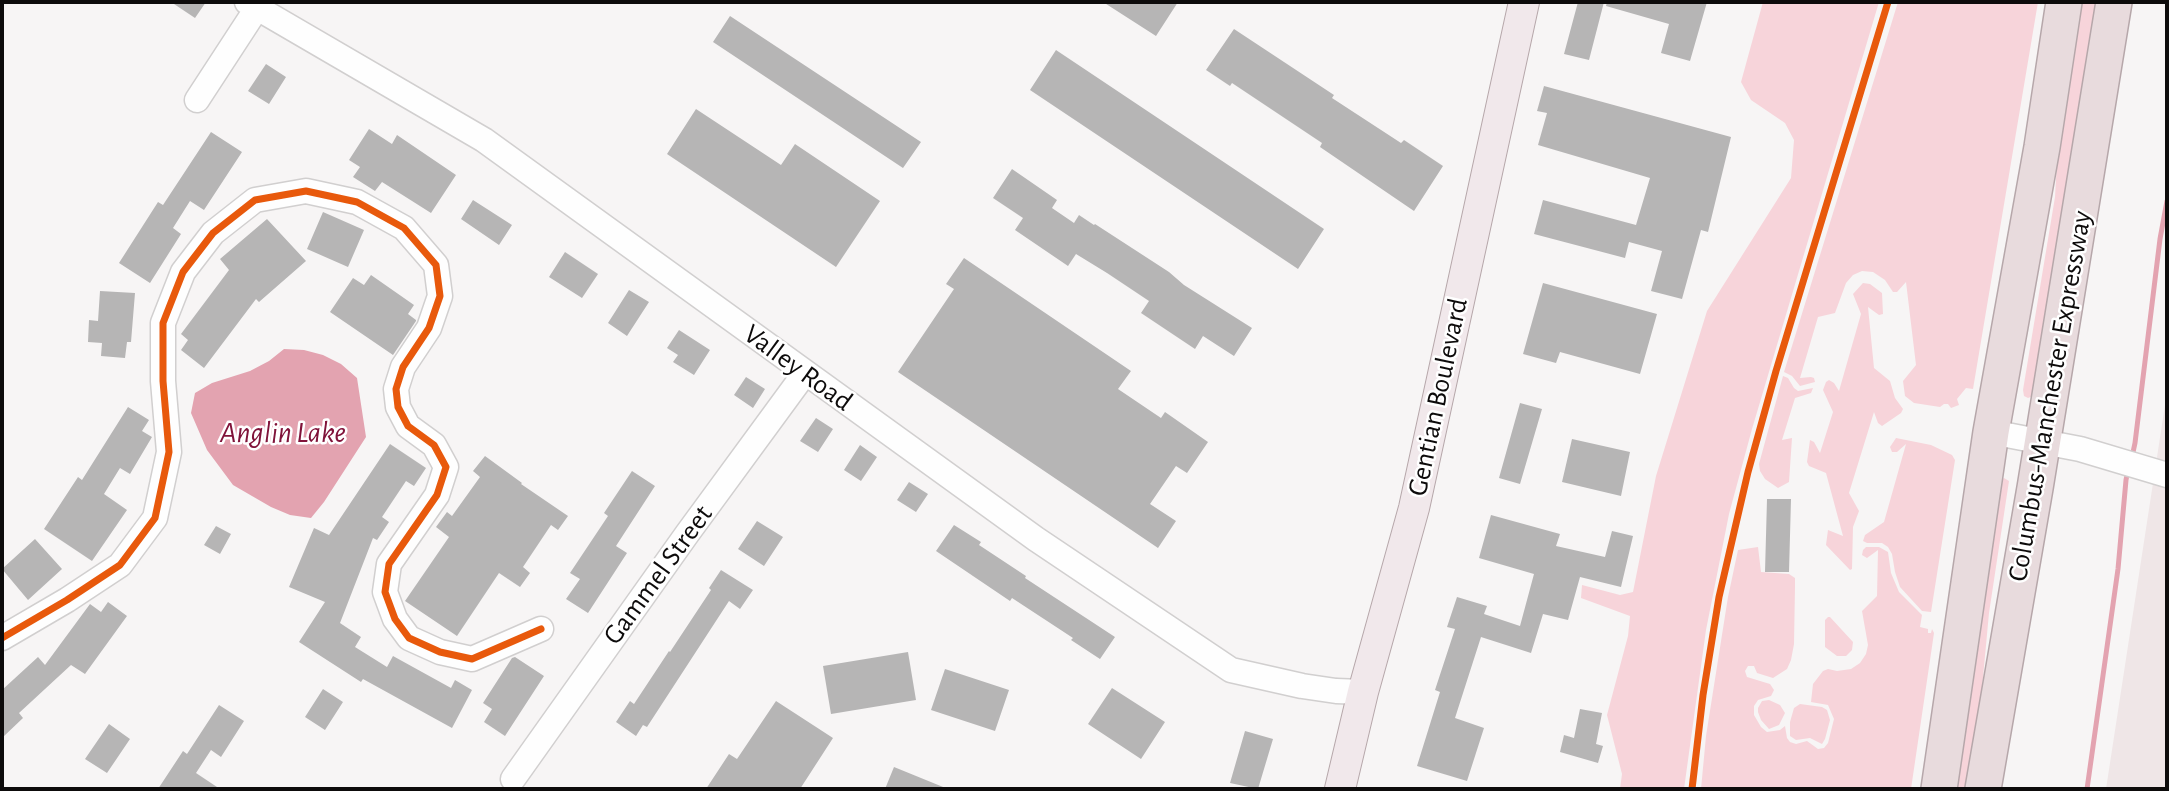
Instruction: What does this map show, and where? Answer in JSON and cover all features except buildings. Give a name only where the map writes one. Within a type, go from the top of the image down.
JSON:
[{"type":"highway","name":"Columbus-Manchester Expressway","points":[[1939,789],[1991,432],[2042,147],[2064,2]]},
{"type":"highway","name":"Columbus-Manchester Expressway","points":[[1983,789],[2114,2]]},
{"type":"main road","name":"Gentian Boulevard","points":[[1340,789],[1363,692],[1414,508],[1524,2]]},
{"type":"street","points":[[2093,140],[2115,102],[2131,2]]},
{"type":"street","name":"Valley Road","points":[[252,5],[484,140],[1036,539],[1231,670],[1302,686],[1363,692]]},
{"type":"street","points":[[197,100],[252,5]]},
{"type":"street","points":[[2,638],[120,565],[155,518],[169,452],[163,381],[163,323],[183,272],[213,233],[255,200],[306,191],[357,202],[404,228],[436,265],[440,296],[429,328],[403,367],[396,389],[398,407],[408,426],[434,445],[446,467],[437,495],[389,564],[385,592],[395,619],[409,638],[440,652],[472,659],[541,629]]},
{"type":"street","name":"Gammel Street","points":[[513,779],[805,373]]},
{"type":"street","points":[[1991,432],[2080,449],[2162,474]]},
{"type":"shaded area","points":[[1763,2],[1879,2],[1729,514],[1706,630],[1684,789],[1620,789],[1622,774],[1607,715],[1628,636],[1630,616],[1581,598],[1582,585],[1620,595],[1633,592],[1656,476],[1707,311],[1791,178],[1794,140],[1785,123],[1751,100],[1741,82]]},
{"type":"shaded area","points":[[1898,2],[2038,2],[1973,389],[1966,388],[1957,399],[1959,405],[1951,408],[1948,404],[1940,407],[1914,403],[1905,396],[1903,381],[1916,365],[1906,282],[1897,292],[1893,292],[1885,280],[1873,272],[1862,271],[1853,275],[1846,283],[1835,313],[1818,317],[1800,378],[1811,377],[1815,382],[1800,386],[1792,376],[1784,372]]},
{"type":"shaded area","points":[[2079,2],[2096,2],[2033,396],[2028,398],[2024,396],[2023,390],[2055,197],[2060,108]]},
{"type":"shaded area","points":[[1863,283],[1870,284],[1882,293],[1883,314],[1879,315],[1868,307],[1874,368],[1890,381],[1895,398],[1903,409],[1882,426],[1874,412],[1849,493],[1859,511],[1853,527],[1850,570],[1826,545],[1828,530],[1843,536],[1826,473],[1809,466],[1807,462],[1810,440],[1820,453],[1833,412],[1823,390],[1829,380],[1839,391],[1861,314],[1853,294]]},
{"type":"shaded area","points":[[1783,376],[1788,378],[1798,391],[1813,388],[1811,393],[1795,398],[1782,440],[1792,438],[1789,482],[1778,488],[1765,479],[1759,464]]},
{"type":"shaded area","points":[[2167,392],[2167,789],[2106,789]]},
{"type":"shaded area","points":[[1896,438],[1931,445],[1952,455],[1955,460],[1931,612],[1922,611],[1900,587],[1888,547],[1882,543],[1863,541],[1865,535],[1884,522],[1906,444],[1897,452],[1892,452],[1890,447]]},
{"type":"shaded area","points":[[2004,478],[2009,481],[1989,613],[1978,731],[1969,789],[1957,789],[1962,709]]},
{"type":"shaded area","points":[[1758,547],[1761,572],[1789,574],[1795,578],[1794,644],[1787,669],[1773,678],[1757,673],[1754,666],[1748,666],[1745,671],[1747,677],[1770,684],[1774,690],[1771,696],[1758,700],[1754,706],[1754,715],[1767,732],[1780,730],[1785,726],[1790,742],[1796,744],[1807,741],[1818,749],[1824,748],[1828,743],[1834,719],[1828,705],[1811,702],[1813,684],[1823,671],[1851,669],[1860,663],[1866,654],[1868,645],[1862,611],[1877,596],[1878,550],[1867,558],[1862,555],[1863,550],[1866,547],[1879,547],[1888,552],[1891,573],[1899,592],[1922,615],[1920,627],[1928,629],[1928,633],[1931,633],[1932,629],[1934,633],[1911,789],[1701,789],[1706,736],[1738,550]]},
{"type":"shaded area","points":[[1828,617],[1853,642],[1852,650],[1846,656],[1837,656],[1825,647],[1825,620]]},
{"type":"shaded area","points":[[1769,700],[1780,705],[1785,713],[1779,725],[1769,729],[1761,720],[1758,708],[1762,701]]},
{"type":"shaded area","points":[[1800,704],[1827,710],[1830,720],[1822,744],[1810,738],[1796,740],[1790,736],[1794,708]]},
{"type":"water","name":"Anglin Lake","points":[[284,349],[323,355],[341,364],[357,378],[366,437],[311,518],[290,515],[271,507],[233,485],[207,450],[191,413],[195,393],[212,383],[250,371]]},
{"type":"waterway","points":[[2132,457],[2167,201]]},
{"type":"waterway","points":[[2087,789],[2118,569],[2128,470]]},
{"type":"cycle path","points":[[1692,789],[1703,695],[1719,597],[1748,472],[1888,2]]},
{"type":"cycle path","points":[[2,638],[120,565],[155,518],[169,452],[163,381],[163,323],[183,272],[213,233],[255,200],[306,191],[357,202],[404,228],[436,265],[440,296],[429,328],[403,367],[396,389],[398,407],[408,426],[434,445],[446,467],[437,495],[389,564],[385,592],[395,619],[409,638],[440,652],[472,659],[541,629]]}]
